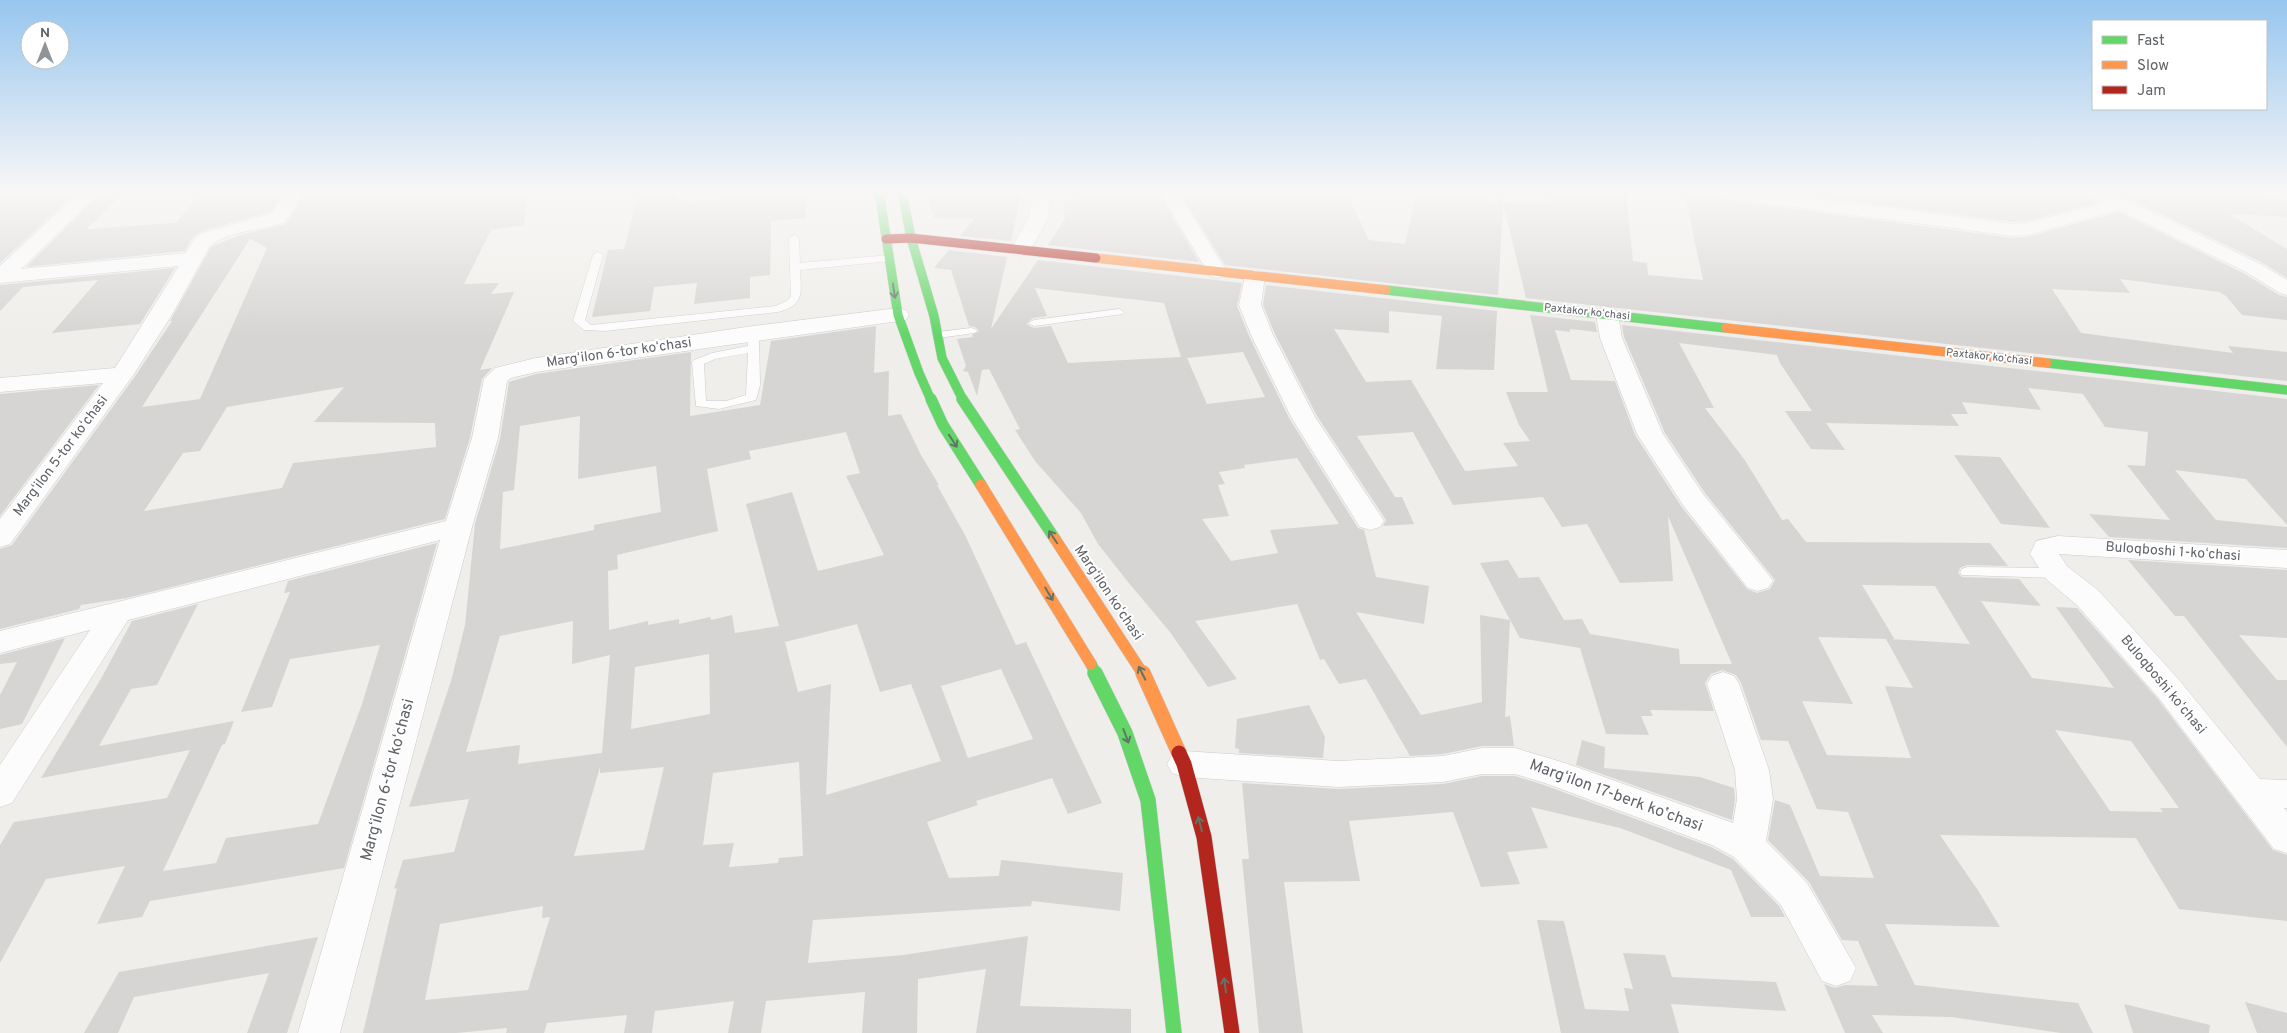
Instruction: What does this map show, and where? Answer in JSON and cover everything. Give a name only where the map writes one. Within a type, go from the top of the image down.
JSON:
[{"type":"main road","points":[[886,239],[898,315],[919,373],[943,426],[1014,536],[1083,651],[1126,733],[1148,800],[1174,1033]]},
{"type":"main road","name":"Margʻilon koʻchasi","points":[[911,239],[934,316],[942,358],[963,400],[1141,669],[1184,764],[1204,837],[1232,1033]]},
{"type":"main road","name":"Paxtakor koʻchasi","points":[[922,239],[2287,390]]},
{"type":"street","points":[[0,277],[40,239]]},
{"type":"street","name":"Margʻilon 5-tor koʻchasi","points":[[0,538],[122,374],[162,313],[201,243],[206,239]]},
{"type":"street","points":[[1020,250],[1026,239]]},
{"type":"street","points":[[1197,239],[1217,272]]},
{"type":"street","points":[[2194,239],[2253,268],[2287,289]]},
{"type":"street","points":[[0,277],[194,258]]},
{"type":"street","points":[[2253,268],[2287,271]]},
{"type":"street","points":[[1255,276],[1250,305],[1262,335],[1303,417],[1370,520]]},
{"type":"street","points":[[1607,314],[1618,356],[1650,434],[1693,499],[1758,581]]},
{"type":"street","name":"Margʻilon 6-tor koʻchasi","points":[[319,1033],[458,527],[485,438],[496,379],[503,373],[536,365],[753,341],[898,315]]},
{"type":"street","name":"Margʻilon 5-tor koʻchasi","points":[[0,385],[122,374]]},
{"type":"street","points":[[0,642],[458,527]]},
{"type":"street","name":"Buloqboshi 1-koʻchasi","points":[[2058,559],[2287,559]]},
{"type":"street","name":"Buloqboshi koʻchasi","points":[[2058,559],[2088,598],[2169,689],[2287,838]]},
{"type":"street","points":[[0,794],[117,613]]},
{"type":"street","points":[[1723,684],[1752,770],[1755,799],[1747,846]]},
{"type":"street","name":"Margʻilon 17-berk koʼchasi","points":[[1184,764],[1338,774],[1443,769],[1482,761],[1515,761],[1553,772],[1668,814],[1747,846],[1794,894],[1836,968]]},
{"type":"street","points":[[2250,792],[2287,794]]},
{"type":"lane","points":[[598,255],[580,321],[584,326],[595,328],[778,309],[792,302],[796,296],[794,239]]},
{"type":"lane","points":[[796,267],[890,258]]},
{"type":"lane","points":[[1034,323],[1119,312]]},
{"type":"lane","points":[[938,335],[971,331]]},
{"type":"lane","points":[[753,341],[754,386],[752,396],[744,400],[711,406],[700,402],[698,362],[753,341]]},
{"type":"lane","points":[[1967,572],[2058,559]]},
{"type":"building","points":[[0,239],[26,239],[0,263]]},
{"type":"building","points":[[54,239],[191,239],[185,251],[26,267]]},
{"type":"building","points":[[229,239],[250,239],[142,407],[200,399],[267,248],[250,239],[486,239],[464,284],[499,283],[491,294],[514,292],[480,370],[492,368],[482,379],[470,438],[445,519],[127,598],[81,605],[79,609],[0,629],[0,549],[12,545],[136,375],[172,321],[170,321],[211,247]],"holes":[[[344,387],[314,422],[435,423],[436,447],[293,463],[282,488],[144,511],[183,453],[200,451],[227,407]]]},
{"type":"building","points":[[627,239],[771,239],[770,275],[750,277],[750,298],[694,304],[697,283],[654,287],[650,311],[592,317],[608,250],[624,249]]},
{"type":"building","points":[[993,239],[1011,239],[1011,241]]},
{"type":"building","points":[[1052,239],[1186,239],[1199,262],[1048,245]]},
{"type":"building","points":[[1209,239],[1369,239],[1405,244],[1406,239],[1501,239],[1498,295],[1225,265]]},
{"type":"building","points":[[1512,239],[1631,239],[1633,261],[1647,263],[1648,275],[1703,280],[1694,239],[2174,239],[2245,274],[2279,295],[2287,297],[2287,320],[2242,315],[2226,296],[2219,292],[2120,279],[2130,293],[2052,289],[2081,333],[2233,353],[2228,346],[2287,352],[2287,381],[1526,298]]},
{"type":"building","points":[[2214,239],[2271,239],[2287,249],[2287,278],[2261,262]]},
{"type":"building","points":[[949,250],[1007,257],[991,329],[1038,260],[1242,283],[1237,306],[1249,336],[1289,418],[1358,528],[1364,530],[1376,577],[1429,586],[1424,624],[1356,612],[1421,715],[1482,702],[1480,615],[1510,620],[1505,717],[1510,716],[1514,746],[1482,746],[1443,754],[1410,756],[1366,679],[1339,684],[1324,659],[1320,660],[1297,604],[1195,621],[1237,679],[1208,687],[1170,632],[1098,544],[1081,513],[1035,461],[1015,430],[1020,429],[989,369],[982,370],[977,396],[968,372],[963,371],[966,366],[957,339],[973,337],[972,335],[979,331],[975,327],[969,326],[951,270],[934,268]],"holes":[[[1035,288],[1164,303],[1181,357],[1068,363],[1051,326],[1034,328],[1026,324],[1033,318],[1047,316]],[[1243,352],[1265,397],[1207,404],[1187,358]],[[1297,458],[1339,524],[1270,530],[1278,553],[1231,561],[1202,519],[1229,516],[1218,485],[1225,484],[1219,472],[1245,468],[1244,465]]]},
{"type":"building","points":[[175,268],[140,324],[52,333],[98,280],[23,287],[0,311],[0,285]]},
{"type":"building","points":[[1266,285],[1497,311],[1494,370],[1436,369],[1442,316],[1389,311],[1389,333],[1334,329],[1366,382],[1411,380],[1465,471],[1518,466],[1503,443],[1530,441],[1519,425],[1506,392],[1548,392],[1530,315],[1595,322],[1597,332],[1570,329],[1570,332],[1555,330],[1571,380],[1615,381],[1635,435],[1681,506],[1747,589],[1757,593],[1770,589],[1775,580],[1705,493],[1665,433],[1624,337],[1622,325],[2287,399],[2287,525],[2246,479],[2175,470],[2216,520],[2287,527],[2287,548],[2109,537],[2089,514],[2170,520],[2127,465],[2145,466],[2148,432],[2105,427],[2083,394],[2028,388],[2041,410],[1962,402],[1968,414],[1951,414],[1959,426],[1826,423],[1845,450],[1811,449],[1785,411],[1812,411],[1780,363],[1777,355],[1679,343],[1714,408],[1705,408],[1744,459],[1782,520],[1788,519],[1806,542],[1990,543],[2008,566],[1967,565],[1960,568],[1958,573],[1962,577],[2019,579],[2041,606],[1981,601],[2032,678],[2114,688],[2056,607],[2077,608],[2157,698],[2273,850],[2287,855],[2287,921],[2179,909],[2136,838],[1940,835],[1979,892],[2000,927],[1885,924],[1915,985],[2078,1003],[2093,1033],[2061,1033],[1951,1017],[1872,1015],[1883,1033],[1845,1033],[1824,984],[1835,988],[1845,985],[1878,986],[1858,941],[1842,940],[1809,882],[1768,840],[1775,800],[1790,805],[1820,876],[1874,878],[1848,812],[1817,809],[1788,741],[1761,740],[1741,683],[1736,675],[1722,670],[1711,674],[1705,683],[1714,711],[1650,710],[1653,716],[1641,716],[1649,735],[1606,734],[1580,648],[1520,638],[1480,563],[1508,560],[1519,578],[1539,577],[1564,620],[1582,619],[1590,634],[1679,649],[1680,664],[1732,664],[1668,516],[1673,581],[1620,583],[1587,524],[1562,527],[1543,497],[1453,505],[1413,432],[1357,436],[1395,497],[1402,497],[1414,524],[1383,526],[1386,520],[1317,416],[1275,334],[1263,305]],"holes":[[[1862,585],[1935,586],[1970,644],[1895,639]],[[1818,637],[1886,639],[1913,688],[1885,686],[1911,758],[1827,755],[1802,701],[1853,704]],[[2055,730],[2131,741],[2179,808],[2160,808],[2163,812],[2110,811]]]},
{"type":"building","points":[[876,326],[874,373],[889,371],[888,416],[901,414],[965,535],[1016,645],[1026,642],[1102,803],[1068,814],[1052,778],[976,801],[978,805],[927,822],[949,878],[999,876],[1001,860],[1123,873],[1120,911],[1032,901],[1031,906],[813,920],[808,963],[903,955],[1028,936],[1020,1006],[1131,1009],[1131,1033],[976,1033],[986,969],[918,979],[917,1033],[862,1033],[865,992],[766,1001],[761,1033],[728,1033],[734,1001],[655,1011],[652,1033],[624,1033],[627,1015],[547,1023],[544,1033],[506,1033],[507,1028],[457,1033],[363,1033],[397,888],[394,889],[403,860],[454,852],[469,799],[409,807],[451,681],[465,625],[475,524],[500,439],[509,382],[536,374],[691,352],[690,416],[760,405],[771,341]],"holes":[[[580,416],[578,479],[656,466],[661,512],[594,525],[594,530],[500,549],[503,492],[514,490],[520,426]],[[846,432],[860,473],[846,476],[884,555],[818,571],[792,492],[746,504],[779,626],[735,633],[732,615],[711,620],[710,617],[679,624],[679,619],[648,625],[648,621],[609,630],[608,571],[618,569],[617,555],[718,531],[707,469],[751,459],[749,451]],[[573,621],[572,664],[610,655],[602,753],[518,764],[520,745],[466,752],[500,636]],[[857,624],[880,692],[911,684],[941,761],[826,795],[831,684],[798,692],[785,642]],[[709,654],[710,714],[631,729],[635,667]],[[1001,669],[1033,739],[968,758],[941,686]],[[799,762],[803,856],[779,858],[778,863],[729,867],[734,843],[703,845],[713,773]],[[600,767],[600,773],[664,767],[644,850],[574,856]],[[543,906],[542,918],[550,917],[528,990],[425,1000],[440,924]]]},
{"type":"building","points":[[99,385],[0,516],[0,394]]},
{"type":"building","points":[[1954,455],[2000,457],[2050,528],[2001,524]]},
{"type":"building","points":[[437,543],[344,868],[150,901],[142,917],[97,924],[125,866],[46,879],[0,963],[0,845],[14,822],[167,798],[190,750],[41,778],[102,677],[132,621],[198,604],[157,685],[131,689],[99,746],[234,721],[225,744],[222,745],[163,871],[216,863],[226,838],[318,824],[362,704],[380,645],[290,659],[272,707],[241,712],[290,592],[284,593],[288,581]]},
{"type":"building","points":[[2128,560],[2287,570],[2287,638],[2239,635],[2277,680],[2287,680],[2287,747],[2184,616],[2175,616]]},
{"type":"building","points":[[65,638],[22,724],[0,729],[0,695],[17,662],[0,664],[0,655]]},
{"type":"building","points":[[1309,705],[1325,737],[1323,758],[1239,753],[1239,749],[1235,748],[1237,719]]},
{"type":"building","points":[[1582,740],[1605,747],[1604,768],[1700,777],[1734,788],[1735,799],[1732,820],[1576,765]]},
{"type":"building","points":[[1482,776],[1515,776],[1711,847],[1733,859],[1779,906],[1785,917],[1751,917],[1731,870],[1620,828],[1531,807],[1548,848],[1507,852],[1520,884],[1481,887],[1453,812],[1349,821],[1360,881],[1284,882],[1303,1033],[1259,1033],[1242,859],[1249,859],[1242,783],[1338,789],[1443,784]]},
{"type":"building","points":[[1537,920],[1564,921],[1585,1009],[1629,1011],[1624,988],[1633,989],[1623,953],[1665,955],[1672,977],[1776,982],[1786,1011],[1671,1004],[1679,1033],[1561,1033]]},
{"type":"building","points":[[318,937],[287,1033],[247,1033],[269,973],[134,997],[118,1033],[84,1033],[119,972]]},
{"type":"building","points":[[2245,1002],[2287,1013],[2287,1033],[2257,1033]]},
{"type":"building","points":[[2124,1004],[2210,1025],[2209,1033],[2133,1033]]},
{"type":"traffic: fast","points":[[886,239],[898,315],[919,373],[943,425],[981,485]]},
{"type":"traffic: fast","points":[[911,239],[934,316],[942,358],[963,400],[1055,539]]},
{"type":"traffic: fast","points":[[1386,290],[1726,328]]},
{"type":"traffic: fast","points":[[2047,363],[2287,390]]},
{"type":"traffic: fast","points":[[1091,664],[1125,733],[1148,800],[1174,1033]]},
{"type":"traffic: slow","points":[[1096,258],[1386,290]]},
{"type":"traffic: slow","points":[[1726,328],[2047,363]]},
{"type":"traffic: slow","points":[[981,485],[1091,664]]},
{"type":"traffic: slow","points":[[1055,539],[1141,669],[1179,753]]},
{"type":"traffic: jam","points":[[922,239],[1096,258]]},
{"type":"traffic: jam","points":[[1179,753],[1184,764],[1204,837],[1232,1033]]}]
